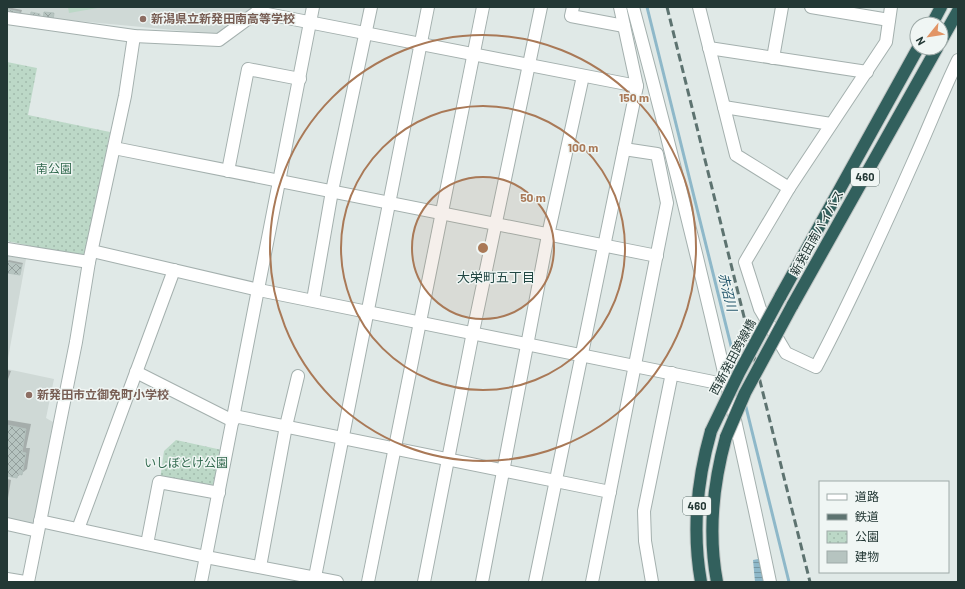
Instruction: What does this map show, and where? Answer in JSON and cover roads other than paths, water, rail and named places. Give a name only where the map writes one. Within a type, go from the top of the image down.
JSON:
[{"type":"highway","points":[[936,16],[941,7]]},
{"type":"highway","points":[[949,27],[958,11]]},
{"type":"highway","name":"新発田南バイパス","points":[[780,297],[914,56]]},
{"type":"highway","name":"新発田南バイパス","points":[[717,582],[713,544],[712,512],[715,483],[726,437],[745,393],[792,306],[933,56]]},
{"type":"highway","name":"西新発田跨線橋","points":[[701,582],[697,545],[696,512],[701,468],[711,431],[739,373],[780,297]]},
{"type":"street","points":[[201,582],[314,7]]},
{"type":"street","points":[[313,300],[332,191],[371,7]]},
{"type":"street","points":[[314,580],[428,7]]},
{"type":"street","points":[[368,582],[396,449],[483,7]]},
{"type":"street","points":[[424,582],[473,332],[530,66],[541,7]]},
{"type":"street","points":[[573,7],[571,16],[624,26]]},
{"type":"street","points":[[535,582],[637,86],[620,7]]},
{"type":"street","points":[[633,7],[678,173],[728,385],[770,582]]},
{"type":"street","points":[[699,7],[736,156],[789,188]]},
{"type":"street","points":[[773,58],[782,7]]},
{"type":"street","points":[[811,7],[889,20]]},
{"type":"street","points":[[891,7],[886,42],[867,72],[830,124],[789,188],[745,262],[760,310],[786,353],[816,366],[849,306],[915,158],[940,96],[958,60]]},
{"type":"street","points":[[7,18],[134,36],[219,40],[257,12],[311,24],[637,86]]},
{"type":"street","points":[[28,582],[76,342],[91,257],[125,96],[134,36]]},
{"type":"street","points":[[709,48],[867,72]]},
{"type":"street","points":[[228,171],[248,69],[300,79]]},
{"type":"street","points":[[482,582],[548,235],[583,76]]},
{"type":"street","points":[[724,107],[830,124]]},
{"type":"street","points":[[114,148],[657,256]]},
{"type":"street","points":[[592,582],[636,366],[667,203],[657,154],[624,149]]},
{"type":"street","points":[[7,249],[91,257],[174,270],[259,290],[473,332],[728,385]]},
{"type":"street","points":[[78,529],[174,270]]},
{"type":"street","points":[[136,372],[233,418],[286,426],[610,492]]},
{"type":"street","points":[[652,582],[645,541],[644,511],[672,373]]},
{"type":"street","points":[[260,567],[286,426],[298,376]]},
{"type":"street","points":[[147,544],[160,482],[219,494]]},
{"type":"street","points":[[7,524],[78,529],[206,557],[260,567],[314,580],[337,582]]},
{"type":"street","points":[[7,579],[25,582]]},
{"type":"water","points":[[756,543],[768,582],[755,582],[753,560],[758,559]]},
{"type":"waterway","name":"赤沼川","points":[[647,7],[737,370]]},
{"type":"waterway","name":"赤沼川","points":[[745,403],[789,582]]},
{"type":"railway","points":[[667,7],[810,582]]},
{"type":"place","name":"新潟県立新発田南高等学校","points":[[143,19]]},
{"type":"place","name":"新発田市立御免町小学校","points":[[29,395]]},
{"type":"district","name":"大栄町五丁目","points":[[496,277]]},
{"type":"park label","name":"南公園","points":[[54,169]]},
{"type":"park label","name":"いしぼとけ公園","points":[[186,463]]}]
